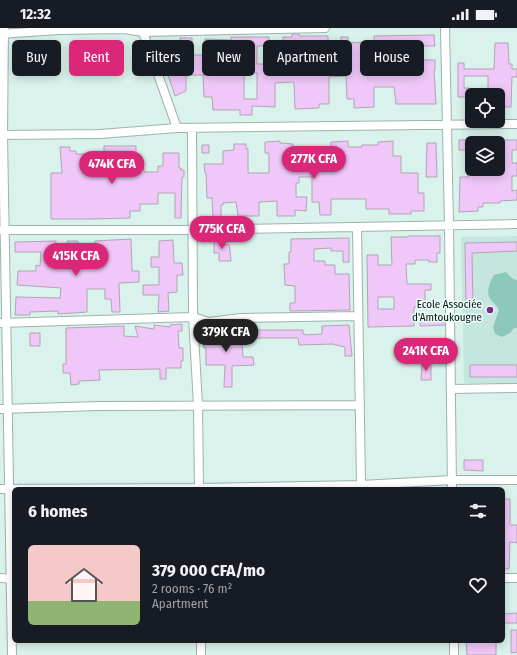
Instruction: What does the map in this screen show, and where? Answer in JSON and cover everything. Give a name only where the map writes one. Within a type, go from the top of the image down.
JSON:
[{"type":"street","points":[[12,655],[12,578],[4,408],[2,230],[3,32],[124,28],[142,32],[325,28]]},
{"type":"street","points":[[445,28],[452,487]]},
{"type":"street","points":[[142,32],[177,128]]},
{"type":"street","points":[[2,135],[100,134],[177,128],[517,124]]},
{"type":"street","points":[[192,128],[193,317],[198,405],[199,487]]},
{"type":"street","points":[[2,230],[193,230],[517,224]]},
{"type":"street","points":[[357,227],[361,485]]},
{"type":"street","points":[[3,323],[193,317],[209,322],[241,318],[358,316]]},
{"type":"street","points":[[451,389],[517,388]]},
{"type":"street","points":[[4,408],[198,405],[360,405]]},
{"type":"street","points":[[253,487],[361,485],[452,480],[517,480]]},
{"type":"street","points":[[0,489],[12,489]]},
{"type":"street","points":[[0,578],[12,578]]},
{"type":"street","points":[[505,578],[517,578]]},
{"type":"street","points":[[201,643],[201,655]]},
{"type":"street","points":[[454,643],[454,655]]},
{"type":"shaded area","name":"Ecole Associée d'Amtoukougne","points":[[517,236],[517,383],[464,383],[461,237]]},
{"type":"green space","points":[[506,272],[513,279],[517,280],[517,328],[514,328],[510,333],[502,337],[495,334],[493,327],[499,310],[489,297],[488,290],[494,275]]},
{"type":"building","points":[[292,34],[299,34],[299,36],[328,36],[328,40],[283,40],[283,37],[292,37]]},
{"type":"building","points":[[434,35],[435,46],[424,46],[424,40],[374,40],[374,36]]},
{"type":"building","points":[[231,37],[269,37],[269,40],[263,40],[263,46],[257,46],[257,64],[263,64],[263,76],[346,76],[329,77],[329,104],[319,104],[319,108],[295,109],[293,82],[275,83],[275,107],[252,106],[252,115],[240,115],[240,110],[213,110],[212,97],[204,97],[203,76],[244,76],[244,99],[257,99],[255,40],[231,40]]},
{"type":"building","points":[[341,37],[348,37],[348,40],[341,40]]},
{"type":"building","points":[[180,38],[192,38],[192,40],[180,40]]},
{"type":"building","points":[[205,39],[231,40],[205,40]]},
{"type":"building","points":[[352,43],[360,43],[360,76],[424,76],[424,60],[435,60],[434,70],[436,104],[396,104],[394,87],[374,87],[374,107],[354,108],[354,99],[347,99],[346,76],[352,76]]},
{"type":"building","points":[[495,43],[508,43],[509,64],[512,64],[512,69],[517,69],[517,77],[512,77],[511,107],[505,107],[505,88],[488,88],[488,76],[464,76],[465,97],[458,97],[458,63],[464,63],[464,69],[494,69]]},
{"type":"building","points":[[194,55],[202,55],[202,75],[194,75]]},
{"type":"building","points":[[168,76],[186,76],[186,91],[175,96]]},
{"type":"building","points":[[459,140],[465,140],[465,150],[459,150]]},
{"type":"building","points":[[505,140],[517,140],[517,150],[512,150],[512,163],[517,163],[517,176],[512,176],[512,191],[517,190],[517,200],[500,201],[500,203],[483,203],[483,207],[478,207],[478,211],[459,212],[460,177],[505,176]]},
{"type":"building","points":[[280,141],[280,143],[293,144],[293,147],[298,147],[298,154],[313,154],[312,147],[329,147],[329,169],[343,168],[343,152],[331,153],[331,142],[348,141],[348,147],[362,147],[362,145],[378,145],[378,142],[393,141],[393,156],[401,156],[401,173],[418,173],[418,193],[424,193],[424,211],[411,211],[411,214],[389,214],[389,209],[366,209],[366,199],[331,199],[331,215],[320,215],[319,202],[312,202],[312,177],[299,177],[299,183],[296,183],[296,197],[307,197],[306,211],[295,210],[295,216],[277,216],[277,201],[259,202],[259,216],[238,216],[236,202],[223,203],[223,205],[221,205],[221,217],[213,217],[212,198],[207,198],[206,173],[204,164],[223,164],[223,151],[234,150],[234,144],[246,144],[246,149],[248,149],[248,173],[269,173],[269,153],[265,153],[265,142]]},
{"type":"building","points":[[427,143],[436,143],[437,177],[426,177]]},
{"type":"building","points":[[202,145],[209,145],[209,153],[202,153]]},
{"type":"building","points":[[104,146],[136,146],[136,163],[143,163],[144,172],[158,172],[158,166],[163,166],[163,153],[179,153],[179,168],[184,170],[184,177],[182,177],[181,218],[175,218],[175,193],[158,193],[158,204],[140,204],[140,211],[130,211],[130,218],[51,219],[51,173],[62,173],[60,147],[70,147],[70,151],[76,151],[76,154],[85,154],[86,170],[104,169]]},
{"type":"building","points":[[440,236],[440,253],[437,253],[437,262],[429,262],[429,260],[415,260],[415,264],[406,264],[407,284],[431,284],[431,290],[425,290],[425,302],[420,302],[420,307],[414,307],[414,326],[368,327],[367,255],[378,255],[378,265],[392,265],[391,237]],"holes":[[[378,297],[394,297],[394,309],[378,309]]]},
{"type":"building","points":[[349,238],[349,262],[343,262],[343,251],[331,251],[331,248],[314,249],[314,261],[325,261],[325,265],[335,265],[335,274],[349,274],[350,310],[290,311],[290,303],[295,303],[295,286],[285,285],[284,264],[289,264],[291,239]]},
{"type":"building","points":[[131,239],[132,271],[139,271],[139,282],[119,283],[120,312],[112,312],[111,299],[105,299],[105,289],[87,289],[87,312],[58,314],[58,311],[30,312],[30,315],[15,315],[16,297],[60,298],[61,288],[17,285],[18,271],[36,271],[36,265],[40,266],[41,252],[15,252],[15,242],[56,241],[55,262],[73,262],[73,266],[85,265],[85,267],[99,267],[98,251],[95,251],[95,241]]},
{"type":"building","points":[[214,239],[224,240],[224,245],[229,245],[231,261],[219,261],[219,253],[214,253]]},
{"type":"building","points":[[173,240],[174,263],[182,263],[183,275],[177,275],[177,292],[168,293],[169,311],[158,312],[159,295],[143,295],[143,285],[159,285],[159,267],[151,267],[151,257],[159,257],[159,241]]},
{"type":"building","points":[[67,241],[78,241],[78,248],[68,249]]},
{"type":"building","points":[[517,242],[517,251],[472,253],[473,309],[466,309],[465,243]]},
{"type":"building","points":[[420,320],[445,320],[445,325],[420,326]]},
{"type":"building","points":[[182,324],[182,331],[178,331],[179,348],[183,348],[183,361],[181,361],[181,368],[166,368],[166,379],[160,379],[160,369],[99,370],[100,380],[79,381],[79,384],[71,385],[70,373],[63,373],[63,364],[66,364],[66,328],[124,326],[124,336],[138,337],[135,326],[154,329],[154,325],[170,327],[170,325]]},
{"type":"building","points":[[349,325],[352,356],[345,356],[345,347],[332,344],[299,345],[298,338],[249,338],[249,330],[303,330],[303,334],[305,335],[322,334],[322,326]]},
{"type":"building","points":[[235,330],[235,343],[242,343],[243,357],[253,357],[254,365],[232,366],[232,387],[224,387],[225,365],[206,365],[206,348],[204,348],[203,340],[213,339],[213,331]]},
{"type":"building","points":[[30,333],[40,333],[40,346],[30,346]]},
{"type":"building","points":[[432,346],[439,346],[439,356],[432,356]]},
{"type":"building","points":[[422,363],[431,363],[431,380],[421,380]]},
{"type":"building","points":[[470,365],[517,365],[517,377],[470,377]]},
{"type":"building","points":[[464,460],[483,460],[483,471],[464,470]]},
{"type":"building","points":[[505,499],[510,499],[510,525],[517,525],[517,543],[510,542],[509,569],[505,569]]},
{"type":"building","points":[[517,613],[517,623],[505,623],[505,614]]},
{"type":"building","points":[[511,630],[517,630],[517,652],[511,653]]},
{"type":"building","points":[[466,643],[496,643],[496,655],[467,655]]},
{"type":"place","name":"Ecole Associée d'Amtoukougne","points":[[490,310]]}]
